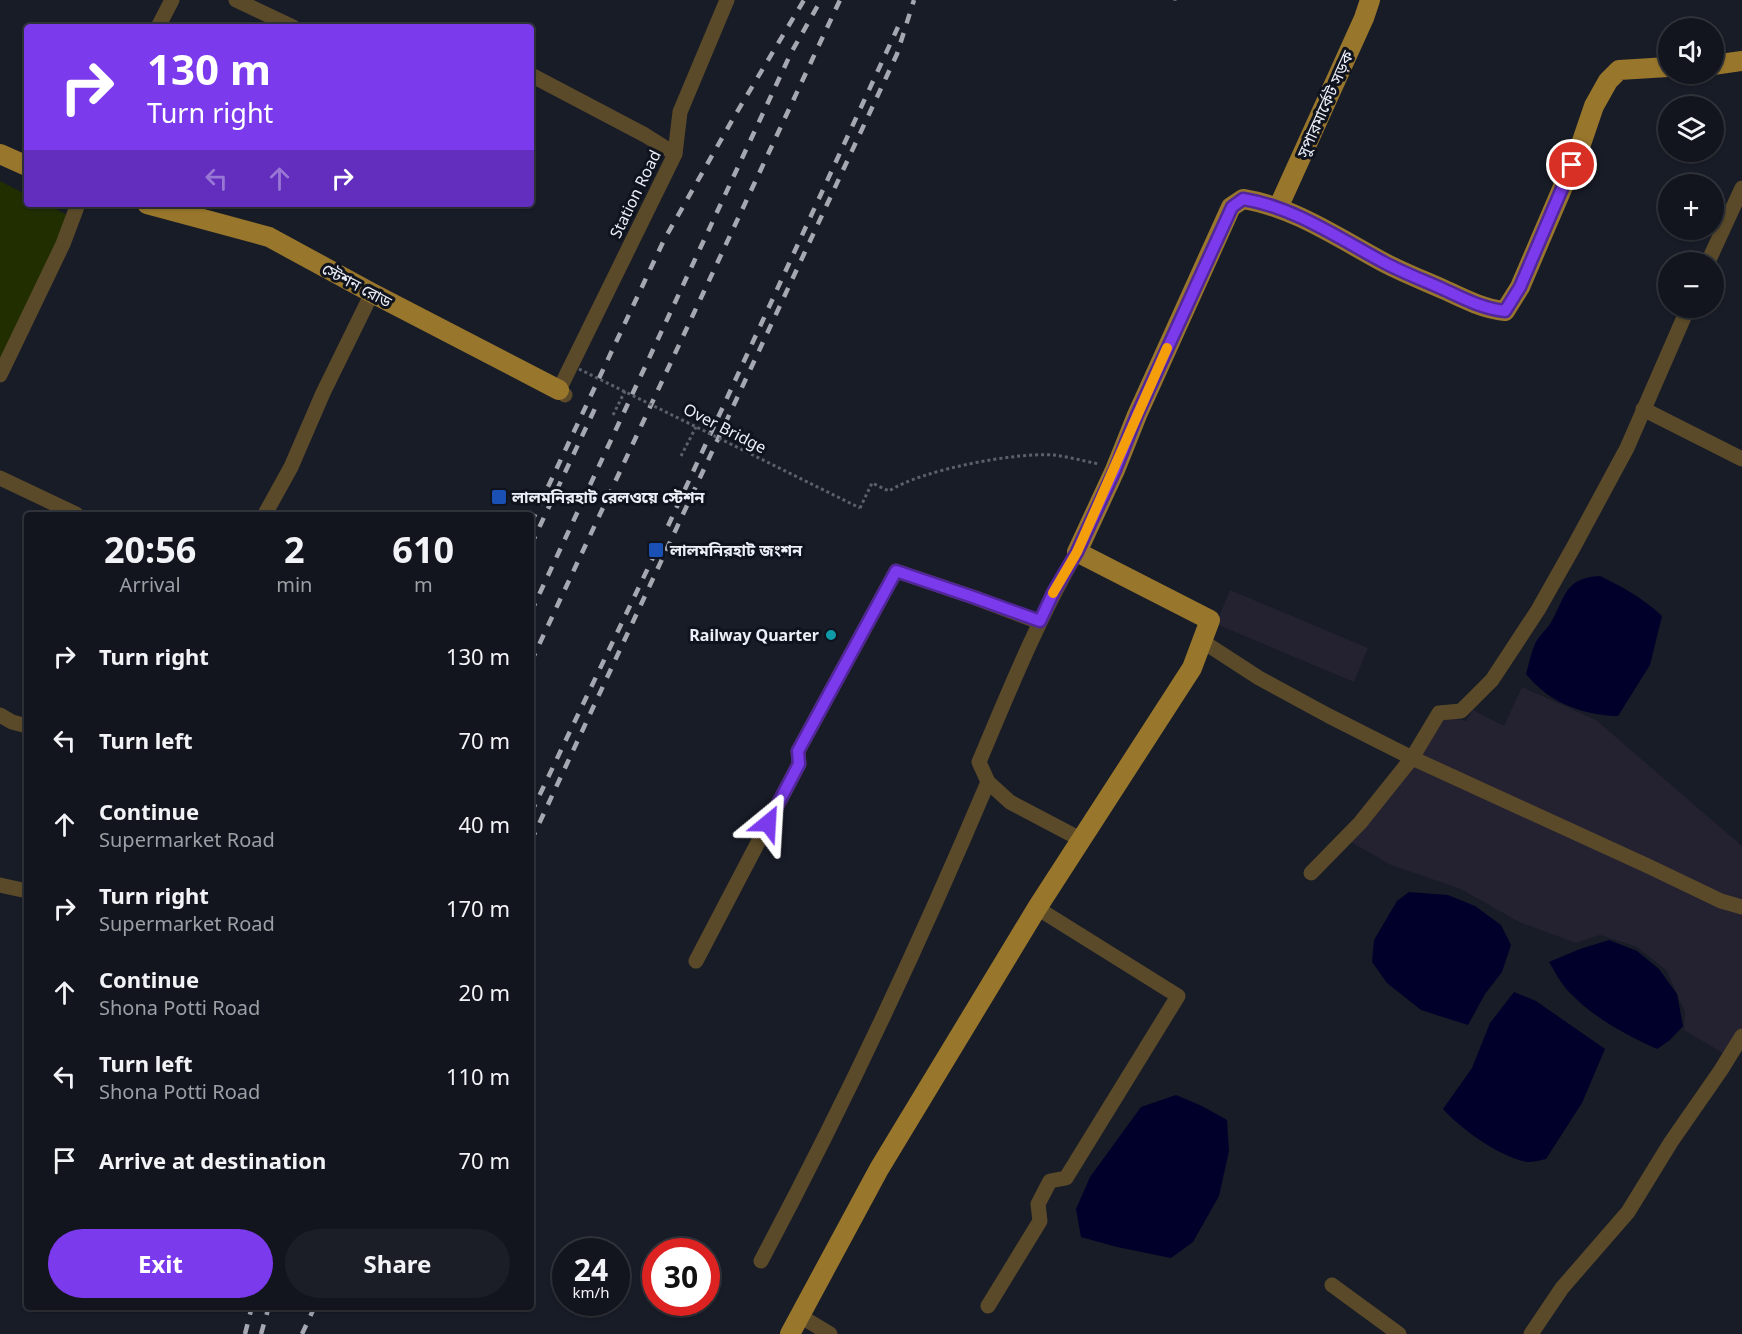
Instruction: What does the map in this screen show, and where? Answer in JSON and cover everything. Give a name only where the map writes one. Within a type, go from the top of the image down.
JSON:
[{"type":"main road","name":"সুপারমার্কেট সড়ক","points":[[1278,208],[1370,0]]},
{"type":"main road","points":[[1724,63],[1742,61]]},
{"type":"main road","points":[[790,1334],[879,1169],[1037,908],[1192,668],[1209,620],[1077,552],[1232,207],[1243,199],[1264,202],[1341,238],[1396,268],[1493,310],[1505,311],[1520,287],[1580,147],[1594,106],[1608,81],[1619,70],[1658,68]]},
{"type":"main road","points":[[0,154],[24,165]]},
{"type":"main road","name":"স্টেশন রোড","points":[[158,207],[269,237],[562,392]]},
{"type":"street","points":[[160,24],[172,0]]},
{"type":"street","points":[[236,0],[287,24]]},
{"type":"street","name":"Station Road","points":[[562,392],[675,154],[680,112],[727,0]]},
{"type":"street","points":[[534,77],[645,135],[675,154]]},
{"type":"street","points":[[1713,252],[1742,188]]},
{"type":"street","points":[[0,375],[63,244],[77,207]]},
{"type":"street","points":[[266,512],[291,467],[323,393],[372,293]]},
{"type":"street","points":[[1311,873],[1360,823],[1412,758],[1438,713],[1461,711],[1492,680],[1538,610],[1627,448],[1684,318]]},
{"type":"street","points":[[1643,409],[1742,459]]},
{"type":"street","points":[[0,478],[72,512]]},
{"type":"street","points":[[1077,552],[1054,591],[979,762],[988,782],[1010,802],[1082,840]]},
{"type":"street","points":[[696,961],[799,764],[798,751],[896,571],[1040,621]]},
{"type":"street","points":[[1202,641],[1259,678],[1412,758],[1721,901],[1742,907]]},
{"type":"street","points":[[0,715],[24,725]]},
{"type":"street","points":[[761,1261],[871,1042],[947,880],[988,782]]},
{"type":"street","points":[[0,885],[24,890]]},
{"type":"street","points":[[988,1306],[1040,1221],[1038,1204],[1050,1181],[1066,1178],[1178,996],[1037,908]]},
{"type":"street","points":[[1531,1334],[1562,1288],[1628,1212],[1671,1142],[1742,1036]]},
{"type":"street","points":[[1332,1285],[1399,1334]]},
{"type":"street","points":[[800,1316],[830,1334]]},
{"type":"path","name":"Over Bridge","points":[[579,369],[860,508],[872,483],[889,491],[900,484],[952,468],[1006,458],[1053,455],[1100,464],[1115,470]]},
{"type":"path","points":[[613,415],[625,391]]},
{"type":"path","points":[[681,456],[696,427]]},
{"type":"shaded area","points":[[1230,590],[1368,648],[1354,682],[1216,624]]},
{"type":"shaded area","points":[[1522,687],[1596,720],[1742,846],[1742,907],[1412,758],[1439,716],[1466,721],[1473,710],[1504,726]]},
{"type":"shaded area","points":[[1408,761],[1742,911],[1742,1028],[1726,1055],[1684,1030],[1685,1012],[1667,971],[1637,947],[1600,935],[1576,943],[1519,922],[1461,889],[1391,865],[1351,842]]},
{"type":"green space","points":[[0,181],[24,193],[24,207],[52,207],[73,218],[0,374]]},
{"type":"water","points":[[1600,576],[1633,594],[1662,616],[1650,665],[1618,716],[1588,712],[1569,706],[1551,697],[1526,674],[1536,642],[1550,624],[1567,591],[1579,581]]},
{"type":"water","points":[[1409,892],[1448,895],[1475,906],[1501,925],[1511,945],[1502,972],[1485,994],[1468,1025],[1421,1010],[1387,983],[1372,962],[1374,940],[1397,901]]},
{"type":"water","points":[[1609,940],[1637,951],[1659,969],[1677,994],[1683,1026],[1670,1040],[1657,1049],[1622,1032],[1579,1002],[1558,978],[1549,962]]},
{"type":"water","points":[[1514,992],[1536,1001],[1605,1049],[1582,1103],[1546,1159],[1530,1162],[1494,1149],[1471,1134],[1443,1109],[1472,1068],[1490,1023]]},
{"type":"water","points":[[1176,1095],[1227,1120],[1229,1151],[1219,1196],[1193,1242],[1171,1258],[1081,1237],[1076,1209],[1090,1177],[1141,1107]]},
{"type":"railway","points":[[534,517],[664,240],[804,0]]},
{"type":"railway","points":[[534,606],[791,53],[821,0]]},
{"type":"railway","points":[[534,656],[840,0]]},
{"type":"railway","points":[[534,835],[897,54],[914,0]]},
{"type":"railway","points":[[668,526],[898,27]]},
{"type":"railway","points":[[534,539],[598,402]]},
{"type":"railway","points":[[534,807],[659,545]]},
{"type":"railway","points":[[245,1334],[251,1310]]},
{"type":"railway","points":[[261,1334],[268,1310]]},
{"type":"railway","points":[[302,1334],[313,1310]]},
{"type":"slow traffic","points":[[1053,593],[1077,552],[1167,348]]},
{"type":"place","name":"লালমনিরহাট রেলওয়ে স্টেশন","points":[[499,497]]},
{"type":"place","name":"লালমনিরহাট জংশন","points":[[656,550]]},
{"type":"place","name":"Railway Quarter","points":[[831,635]]},
{"type":"route","points":[[768,823],[799,764],[798,751],[896,571],[1040,621],[1054,591],[1077,552],[1232,207],[1243,199],[1264,202],[1341,238],[1417,278],[1493,310],[1505,311],[1520,287],[1572,165]]}]
